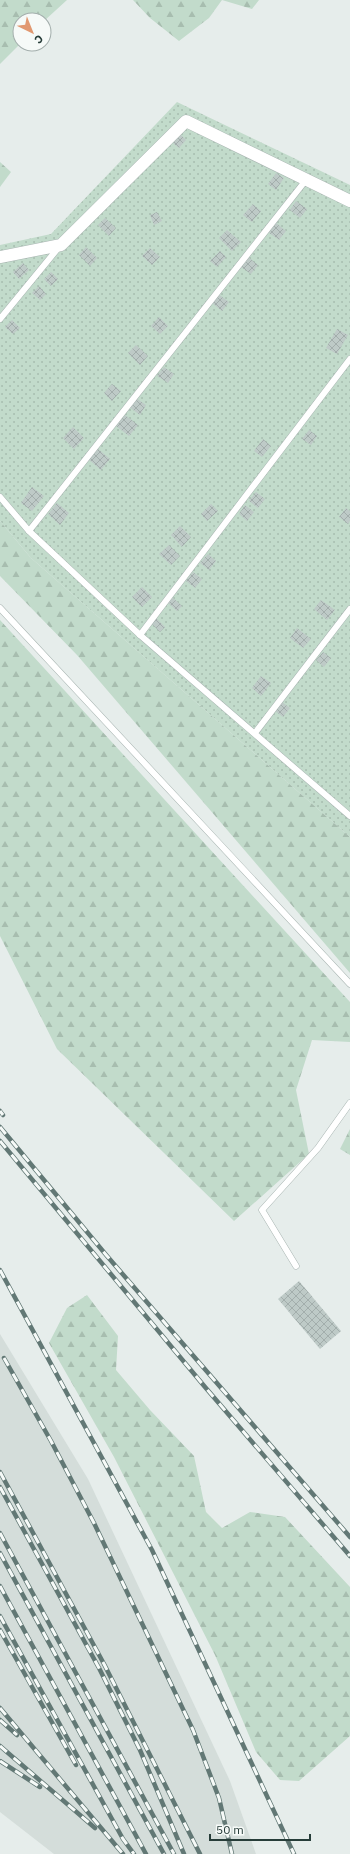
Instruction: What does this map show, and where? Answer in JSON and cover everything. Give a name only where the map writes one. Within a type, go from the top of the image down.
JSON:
[{"type":"street","points":[[0,257],[61,244],[186,121],[350,201]]},
{"type":"lane","points":[[29,531],[306,180]]},
{"type":"lane","points":[[0,319],[61,244]]},
{"type":"lane","points":[[140,634],[350,360]]},
{"type":"lane","points":[[0,497],[29,531],[140,634],[350,816]]},
{"type":"lane","points":[[0,608],[350,984]]},
{"type":"lane","points":[[254,733],[350,609]]},
{"type":"lane","points":[[296,1266],[262,1210],[318,1148],[350,1103]]},
{"type":"shaded area","points":[[0,1334],[88,1479],[230,1781],[256,1854],[54,1854],[0,1812]]},
{"type":"green space","points":[[0,0],[67,0],[52,14],[52,12],[12,12],[12,52],[0,64]]},
{"type":"green space","points":[[133,0],[222,0],[209,18],[179,41],[150,18]]},
{"type":"green space","points":[[222,0],[259,0],[252,9]]},
{"type":"green space","points":[[177,102],[350,185],[350,837],[31,558],[0,521],[0,245],[51,234]]},
{"type":"green space","points":[[0,162],[11,172],[0,187]]},
{"type":"green space","points":[[0,521],[31,558],[350,837],[350,973],[77,655],[0,576]]},
{"type":"green space","points":[[0,620],[350,1002],[350,1042],[312,1040],[296,1090],[309,1154],[234,1221],[57,1049],[0,936]]},
{"type":"green space","points":[[350,1129],[350,1155],[340,1149]]},
{"type":"green space","points":[[87,1295],[118,1336],[116,1370],[150,1410],[194,1456],[206,1512],[222,1528],[250,1512],[285,1517],[350,1587],[350,1736],[299,1781],[280,1780],[256,1752],[215,1655],[114,1457],[49,1343],[67,1308]]},
{"type":"building","points":[[180,134],[186,140],[179,148],[173,143]]},
{"type":"building","points":[[276,173],[284,178],[276,190],[268,184]]},
{"type":"building","points":[[296,201],[307,209],[300,218],[290,210]]},
{"type":"building","points":[[253,204],[261,211],[252,222],[243,215]]},
{"type":"building","points":[[157,212],[162,221],[154,225],[150,215]]},
{"type":"building","points":[[105,218],[116,228],[109,236],[98,225]]},
{"type":"building","points":[[276,223],[286,231],[279,240],[269,233]]},
{"type":"building","points":[[227,230],[241,242],[232,251],[219,238]]},
{"type":"building","points":[[86,247],[97,258],[90,266],[79,255]]},
{"type":"building","points":[[150,248],[160,257],[152,265],[142,256]]},
{"type":"building","points":[[220,251],[226,257],[217,267],[210,261]]},
{"type":"building","points":[[248,257],[258,265],[251,274],[241,267]]},
{"type":"building","points":[[23,263],[29,270],[19,279],[13,272]]},
{"type":"building","points":[[51,272],[58,279],[51,286],[44,279]]},
{"type":"building","points":[[39,286],[46,294],[40,300],[32,293]]},
{"type":"building","points":[[218,294],[229,302],[222,311],[212,303]]},
{"type":"building","points":[[159,317],[168,326],[160,334],[151,326]]},
{"type":"building","points":[[12,320],[20,328],[13,334],[5,327]]},
{"type":"building","points":[[337,329],[348,335],[337,354],[326,348]]},
{"type":"building","points":[[136,345],[148,356],[140,365],[128,353]]},
{"type":"building","points":[[164,367],[174,374],[168,383],[157,376]]},
{"type":"building","points":[[112,384],[121,391],[112,401],[104,393]]},
{"type":"building","points":[[136,398],[146,405],[140,415],[129,407]]},
{"type":"building","points":[[125,415],[138,425],[129,436],[116,426]]},
{"type":"building","points":[[73,427],[84,438],[74,449],[63,438]]},
{"type":"building","points":[[309,430],[317,436],[311,445],[302,439]]},
{"type":"building","points":[[263,439],[271,446],[262,457],[254,451]]},
{"type":"building","points":[[97,448],[110,459],[101,470],[88,459]]},
{"type":"building","points":[[32,487],[44,496],[32,511],[21,503]]},
{"type":"building","points":[[256,492],[265,499],[258,508],[249,501]]},
{"type":"building","points":[[57,503],[69,513],[60,525],[48,514]]},
{"type":"building","points":[[211,504],[218,511],[207,521],[201,514]]},
{"type":"building","points":[[245,505],[254,512],[247,521],[239,514]]},
{"type":"building","points":[[346,508],[350,511],[350,521],[348,524],[339,517]]},
{"type":"building","points":[[180,526],[191,537],[182,547],[171,535]]},
{"type":"building","points":[[169,545],[180,556],[171,565],[159,554]]},
{"type":"building","points":[[208,554],[216,561],[209,570],[200,563]]},
{"type":"building","points":[[193,572],[202,579],[195,588],[186,581]]},
{"type":"building","points":[[142,587],[152,597],[142,607],[132,597]]},
{"type":"building","points":[[173,598],[182,606],[177,611],[168,603]]},
{"type":"building","points":[[321,600],[335,610],[327,620],[314,609]]},
{"type":"building","points":[[156,618],[165,627],[160,632],[151,623]]},
{"type":"building","points":[[297,628],[311,639],[303,648],[290,638]]},
{"type":"building","points":[[323,652],[331,658],[324,667],[316,660]]},
{"type":"building","points":[[261,676],[271,683],[261,696],[252,688]]},
{"type":"building","points":[[282,702],[290,708],[283,717],[275,711]]},
{"type":"building","points":[[299,1281],[341,1331],[320,1349],[278,1299]]},
{"type":"railway","points":[[0,1111],[3,1115]]},
{"type":"railway","points":[[0,1127],[107,1256],[350,1537]]},
{"type":"railway","points":[[0,1141],[205,1387],[350,1556]]},
{"type":"railway","points":[[0,1270],[152,1550],[294,1854]]},
{"type":"railway","points":[[4,1358],[51,1441],[94,1523],[193,1730],[219,1798],[232,1854]]},
{"type":"railway","points":[[0,1472],[104,1664],[200,1854]]},
{"type":"railway","points":[[0,1487],[99,1668],[140,1750],[184,1854]]},
{"type":"railway","points":[[0,1533],[174,1854]]},
{"type":"railway","points":[[0,1553],[164,1854]]},
{"type":"railway","points":[[0,1586],[146,1854]]},
{"type":"railway","points":[[0,1616],[123,1839],[134,1854]]},
{"type":"railway","points":[[0,1630],[76,1765]]},
{"type":"railway","points":[[0,1708],[123,1854]]},
{"type":"railway","points":[[0,1720],[17,1735]]},
{"type":"railway","points":[[0,1746],[95,1828]]},
{"type":"railway","points":[[0,1761],[40,1787]]}]
